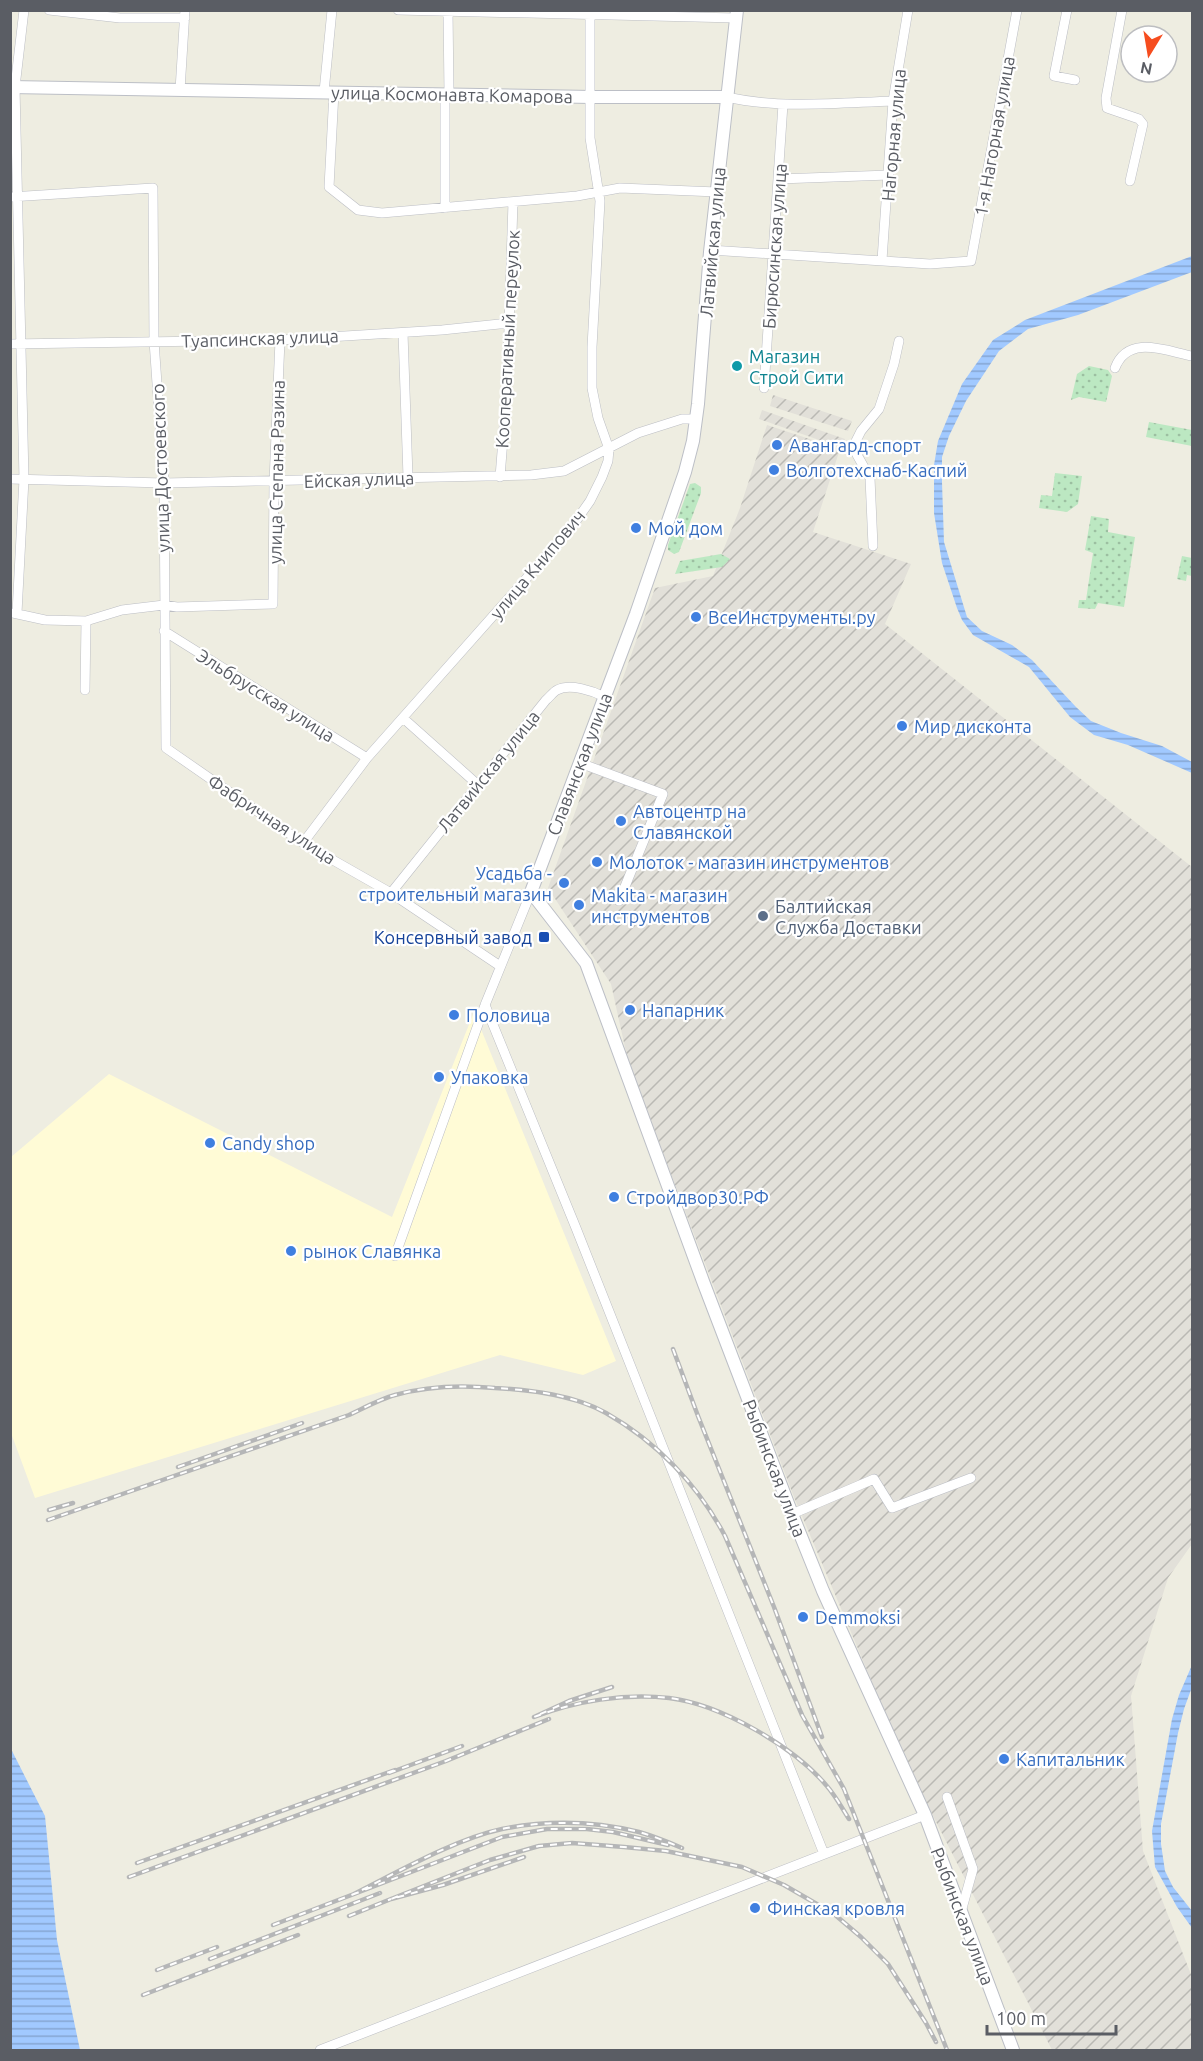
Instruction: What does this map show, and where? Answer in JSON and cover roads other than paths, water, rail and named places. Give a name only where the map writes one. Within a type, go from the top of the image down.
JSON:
[{"type":"main road","name":"Латвийская улица","points":[[685,472],[696,418],[710,250],[737,14]]},
{"type":"main road","name":"улица Космонавта Комарова","points":[[13,87],[592,97],[726,97]]},
{"type":"main road","name":"Славянская улица","points":[[531,892],[636,614],[685,472]]},
{"type":"main road","name":"Рыбинская улица","points":[[531,892],[585,963],[792,1514],[823,1591],[924,1815],[1013,2050]]},
{"type":"street","points":[[24,10],[13,87],[14,197],[22,344],[24,479],[14,613],[45,620],[86,621],[123,610],[164,605]]},
{"type":"street","points":[[49,10],[121,14],[185,14],[180,90]]},
{"type":"street","points":[[332,10],[329,187],[358,210],[382,213],[445,208],[589,195],[620,188],[717,192]]},
{"type":"street","points":[[398,10],[737,14]]},
{"type":"street","name":"Нагорная улица","points":[[882,260],[892,102],[908,10]]},
{"type":"street","name":"1-я Нагорная улица","points":[[882,260],[896,263],[930,264],[971,261],[1017,10]]},
{"type":"street","points":[[1067,10],[1054,76],[1075,80]]},
{"type":"street","points":[[1122,10],[1106,98],[1107,108],[1139,119],[1143,124],[1130,181]]},
{"type":"street","points":[[445,208],[448,12]]},
{"type":"street","points":[[591,12],[590,138],[599,191],[600,212],[592,347],[592,388],[598,418],[609,448]]},
{"type":"street","name":"улица Космонавта Комарова","points":[[726,97],[754,103],[783,104],[892,102]]},
{"type":"street","name":"Бирюсинская улица","points":[[764,388],[771,254],[779,178],[783,104]]},
{"type":"street","points":[[779,178],[889,175]]},
{"type":"street","name":"улица Достоевского","points":[[14,197],[153,188],[154,341],[164,483],[166,748]]},
{"type":"street","name":"Кооперативный переулок","points":[[500,477],[507,388],[513,202]]},
{"type":"street","points":[[710,250],[882,260]]},
{"type":"street","name":"Туапсинская улица","points":[[10,344],[280,340],[403,333],[508,323]]},
{"type":"street","points":[[403,333],[408,477]]},
{"type":"street","name":"улица Степана Разина","points":[[164,605],[177,607],[273,604],[274,482],[280,340]]},
{"type":"street","points":[[873,546],[870,478],[856,453],[855,443],[861,431],[879,409],[899,341]]},
{"type":"street","points":[[1115,368],[1124,353],[1141,346],[1192,356]]},
{"type":"street","name":"Ейская улица","points":[[10,479],[164,483],[500,477],[564,471],[660,424],[696,418]]},
{"type":"street","name":"улица Книпович","points":[[303,843],[367,758],[571,528],[590,501],[602,477],[608,461],[609,448]]},
{"type":"street","points":[[85,690],[86,621]]},
{"type":"street","name":"Эльбрусская улица","points":[[164,631],[367,758]]},
{"type":"street","name":"Латвийская улица","points":[[391,893],[477,784],[546,700],[559,688],[583,690],[605,697]]},
{"type":"street","points":[[404,717],[477,784]]},
{"type":"street","name":"Фабричная улица","points":[[166,748],[303,843],[391,893],[500,966]]},
{"type":"street","points":[[580,763],[663,794],[619,901]]},
{"type":"street","name":"Славянская улица","points":[[395,1256],[500,966],[531,892]]},
{"type":"street","points":[[486,1005],[824,1854]]},
{"type":"street","points":[[792,1514],[874,1479],[892,1508],[971,1478]]},
{"type":"street","points":[[947,1797],[973,1869],[961,1912]]},
{"type":"street","points":[[320,2050],[924,1815]]},
{"type":"water","points":[[1192,256],[1192,272],[1078,315],[1028,329],[999,351],[966,401],[949,436],[942,457],[942,482],[944,542],[967,617],[982,631],[1012,645],[1032,660],[1091,721],[1162,746],[1192,762],[1192,773],[1128,745],[1094,735],[1070,717],[1029,667],[973,635],[962,620],[942,563],[934,513],[934,465],[938,441],[962,384],[993,340],[1025,320]]},
{"type":"water","points":[[1192,1665],[1192,1687],[1178,1733],[1161,1824],[1161,1844],[1165,1871],[1173,1887],[1192,1911],[1192,1928],[1177,1907],[1155,1867],[1152,1831],[1172,1719]]},
{"type":"water","points":[[10,1747],[45,1816],[57,1940],[80,2050],[11,2050]]},
{"type":"railway","points":[[673,1349],[822,1737]]},
{"type":"railway","points":[[48,1520],[349,1415],[384,1399],[407,1392],[458,1387],[523,1390],[567,1398],[606,1413],[642,1437],[674,1466],[702,1499],[725,1536],[802,1715],[844,1789],[947,2050]]},
{"type":"railway","points":[[178,1467],[302,1423]]},
{"type":"railway","points":[[49,1510],[73,1503]]},
{"type":"railway","points":[[612,1687],[569,1701],[534,1717],[583,1703],[618,1698],[652,1697],[689,1702],[754,1729],[795,1756],[826,1785],[849,1819]]},
{"type":"railway","points":[[129,1877],[446,1761],[549,1719]]},
{"type":"railway","points":[[389,1773],[462,1746]]},
{"type":"railway","points":[[137,1863],[395,1770]]},
{"type":"railway","points":[[668,1845],[613,1832],[587,1829],[547,1829],[502,1837],[354,1894],[465,1840],[519,1826],[570,1823],[622,1828],[682,1848]]},
{"type":"railway","points":[[524,1857],[443,1885],[391,1899],[490,1860],[539,1846],[572,1843],[666,1851],[742,1867],[784,1885],[834,1914],[861,1937],[888,1964],[936,2042]]},
{"type":"railway","points":[[210,1959],[380,1893]]},
{"type":"railway","points":[[273,1925],[354,1894]]},
{"type":"railway","points":[[349,1916],[391,1899]]},
{"type":"railway","points":[[143,1995],[298,1935]]},
{"type":"railway","points":[[157,1970],[217,1947]]},
{"type":"place","name":"Магазин Строй Сити","points":[[737,366]]},
{"type":"place","name":"Авангард-cпорт","points":[[777,445]]},
{"type":"place","name":"Волготехснаб-Каспий","points":[[774,470]]},
{"type":"place","name":"Мой дом","points":[[636,528]]},
{"type":"place","name":"ВсеИнструменты.ру","points":[[696,617]]},
{"type":"place","name":"Мир дисконта","points":[[902,726]]},
{"type":"place","name":"Автоцентр на Славянской","points":[[621,821]]},
{"type":"place","name":"Молоток - магазин инструментов","points":[[597,862]]},
{"type":"place","name":"Усадьба - строительный магазин","points":[[564,883]]},
{"type":"place","name":"Makita - магазин инструментов","points":[[579,905]]},
{"type":"place","name":"Балтийская Служба Доставки","points":[[763,916]]},
{"type":"place","name":"Консервный завод","points":[[544,937]]},
{"type":"place","name":"Напарник","points":[[630,1010]]},
{"type":"place","name":"Половица","points":[[454,1015]]},
{"type":"place","name":"Упаковка","points":[[439,1077]]},
{"type":"place","name":"Candy shop","points":[[210,1143]]},
{"type":"place","name":"Стройдвор30.РФ","points":[[614,1197]]},
{"type":"place","name":"рынок Славянка","points":[[291,1251]]},
{"type":"place","name":"Demmoksi","points":[[803,1617]]},
{"type":"place","name":"Капитальник","points":[[1004,1759]]},
{"type":"place","name":"Финская кровля","points":[[755,1908]]}]
